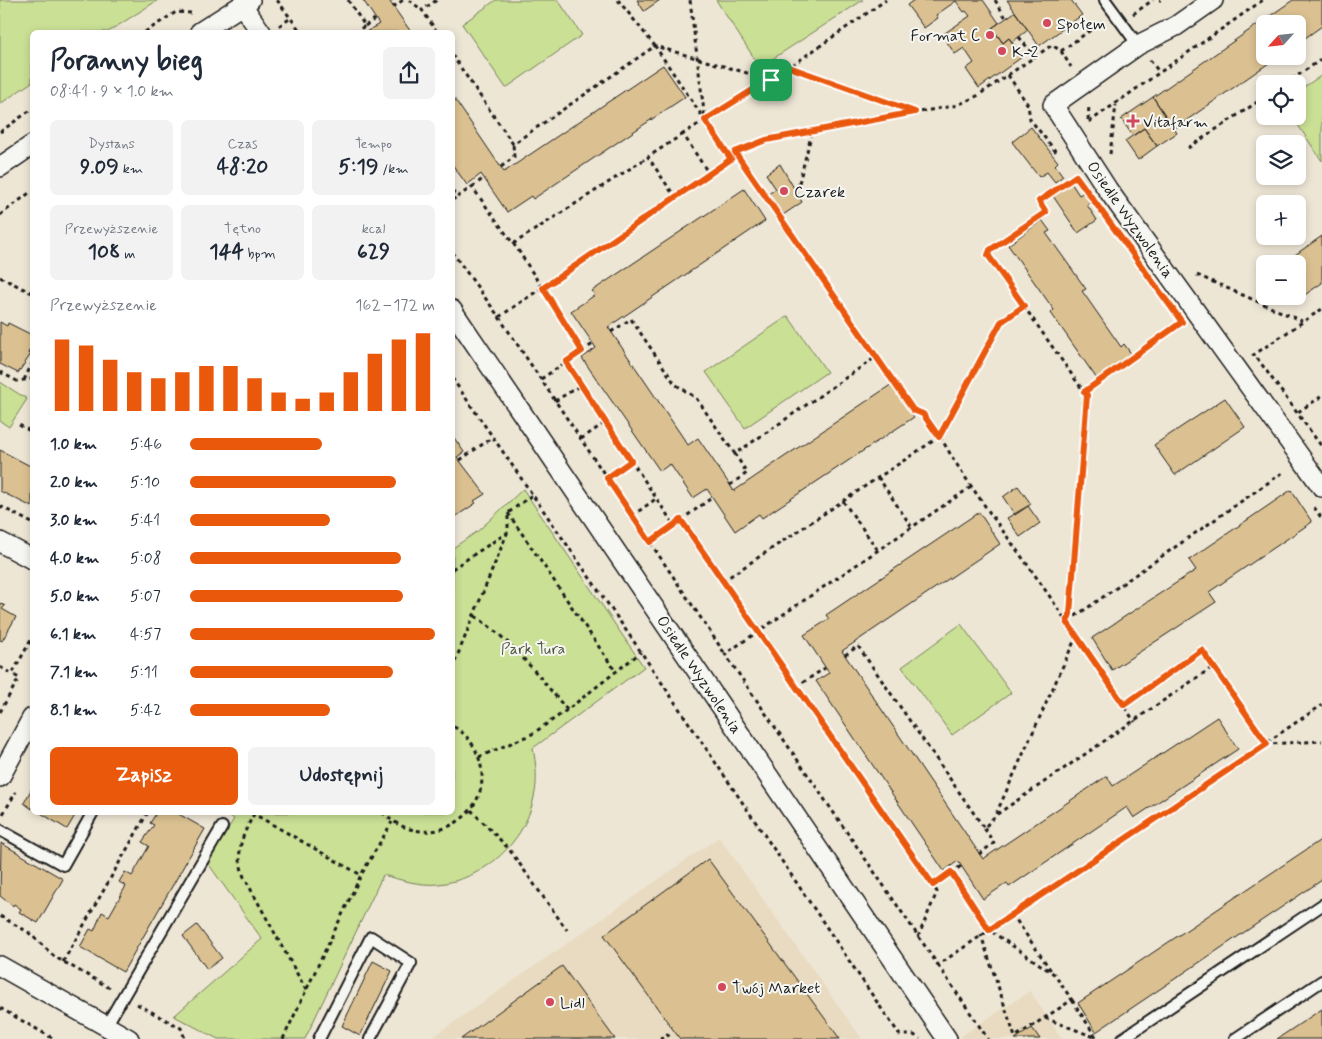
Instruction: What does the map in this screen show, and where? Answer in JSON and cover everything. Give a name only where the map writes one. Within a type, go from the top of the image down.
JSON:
[{"type":"street","name":"Osiedle Wyzwolenia","points":[[1212,0],[1176,26],[1138,45],[1053,105],[1108,190],[1322,487]]},
{"type":"street","points":[[203,30],[246,2],[260,30]]},
{"type":"street","points":[[0,167],[30,146]]},
{"type":"street","name":"Osiedle Wyzwolenia","points":[[455,314],[946,1039]]},
{"type":"street","points":[[0,542],[30,558]]},
{"type":"street","points":[[0,777],[30,722]]},
{"type":"street","points":[[0,966],[128,1039]]},
{"type":"lane","points":[[1105,0],[1138,45]]},
{"type":"lane","points":[[0,830],[63,865],[91,815]]},
{"type":"lane","points":[[106,1026],[222,826]]},
{"type":"lane","points":[[1122,1039],[1322,905]]},
{"type":"lane","points":[[319,1039],[371,937],[411,963],[370,1039]]},
{"type":"lane","points":[[1235,1039],[1322,981]]},
{"type":"path","points":[[278,0],[300,30]]},
{"type":"path","points":[[348,0],[365,26]]},
{"type":"path","points":[[393,7],[403,0]]},
{"type":"path","points":[[409,0],[422,10],[436,30]]},
{"type":"path","points":[[422,10],[437,0]]},
{"type":"path","points":[[618,0],[655,46],[731,159]]},
{"type":"path","points":[[690,0],[705,120]]},
{"type":"path","points":[[513,244],[705,120],[771,80],[886,0]]},
{"type":"path","points":[[995,0],[1006,18]]},
{"type":"path","points":[[499,317],[731,159],[735,152],[766,140],[958,105],[977,96],[1052,45],[1061,51],[1104,21],[1121,22],[1153,0]]},
{"type":"path","points":[[1094,131],[1088,123],[1261,1]]},
{"type":"path","points":[[149,30],[176,12],[191,13]]},
{"type":"path","points":[[358,30],[376,18]]},
{"type":"path","points":[[1019,36],[1035,57]]},
{"type":"path","points":[[655,46],[771,80]]},
{"type":"path","points":[[513,144],[655,46]]},
{"type":"path","points":[[455,59],[513,144],[514,157],[501,167]]},
{"type":"path","points":[[1298,75],[1322,59]]},
{"type":"path","points":[[789,67],[915,112]]},
{"type":"path","points":[[1188,148],[1256,103]]},
{"type":"path","points":[[1105,147],[1110,155],[1116,105]]},
{"type":"path","points":[[0,132],[30,110]]},
{"type":"path","points":[[799,183],[812,132]]},
{"type":"path","points":[[683,134],[709,174]]},
{"type":"path","points":[[735,152],[913,410],[923,414],[971,487],[1135,722]]},
{"type":"path","points":[[648,157],[675,196]]},
{"type":"path","points":[[1067,622],[1070,614],[1087,395],[988,255],[990,250],[1046,212],[1039,201],[1076,176],[1081,184]]},
{"type":"path","points":[[455,195],[457,197],[484,178]]},
{"type":"path","points":[[472,187],[543,288],[582,351]]},
{"type":"path","points":[[0,215],[30,193]]},
{"type":"path","points":[[455,256],[499,317],[725,654],[988,1039]]},
{"type":"path","points":[[1202,283],[1197,275],[1303,322]]},
{"type":"path","points":[[0,277],[30,292]]},
{"type":"path","points":[[723,581],[939,437],[1001,322],[1024,306]]},
{"type":"path","points":[[1237,367],[1322,309]]},
{"type":"path","points":[[611,332],[630,319],[675,384],[696,398],[747,473],[730,485]]},
{"type":"path","points":[[1084,392],[1182,322]]},
{"type":"path","points":[[540,379],[593,344]]},
{"type":"path","points":[[1249,347],[1322,447]]},
{"type":"path","points":[[735,454],[876,357]]},
{"type":"path","points":[[566,362],[674,525]]},
{"type":"path","points":[[24,381],[30,368]]},
{"type":"path","points":[[0,372],[17,381],[30,380]]},
{"type":"path","points":[[455,382],[641,652],[900,1035],[914,1035],[920,1039]]},
{"type":"path","points":[[555,401],[581,385]]},
{"type":"path","points":[[581,440],[606,422]]},
{"type":"path","points":[[19,425],[30,431]]},
{"type":"path","points":[[460,460],[492,437]]},
{"type":"path","points":[[1067,622],[1303,459]]},
{"type":"path","points":[[607,478],[631,461]]},
{"type":"path","points":[[878,478],[911,526]]},
{"type":"path","points":[[725,654],[877,549],[971,487]]},
{"type":"path","points":[[508,513],[532,495]]},
{"type":"path","points":[[650,542],[712,497]]},
{"type":"path","points":[[632,516],[657,498]]},
{"type":"path","points":[[843,501],[877,549]]},
{"type":"path","points":[[0,506],[30,522]]},
{"type":"path","points":[[455,662],[508,531],[508,513]]},
{"type":"path","points":[[508,513],[616,672]]},
{"type":"path","points":[[681,520],[937,892],[918,937]]},
{"type":"path","points":[[455,568],[508,531]]},
{"type":"path","points":[[475,616],[494,628],[528,662],[567,710]]},
{"type":"path","points":[[996,815],[1076,637]]},
{"type":"path","points":[[12,674],[30,642]]},
{"type":"path","points":[[845,655],[858,646],[984,828],[994,843],[979,854]]},
{"type":"path","points":[[1124,705],[1202,650],[1267,744]]},
{"type":"path","points":[[479,757],[532,734],[567,710],[641,652]]},
{"type":"path","points":[[984,828],[996,815],[1135,722],[1214,666]]},
{"type":"path","points":[[0,667],[18,678],[0,712]]},
{"type":"path","points":[[796,687],[825,668]]},
{"type":"path","points":[[938,965],[1322,705]]},
{"type":"path","points":[[385,815],[392,822],[408,830],[434,832],[443,830],[458,822],[471,810],[480,794],[482,775],[479,757],[470,740],[455,728]]},
{"type":"path","points":[[1267,744],[1322,741]]},
{"type":"path","points":[[471,810],[509,849],[567,930]]},
{"type":"path","points":[[64,962],[146,815]]},
{"type":"path","points":[[252,815],[241,837],[239,862],[244,878],[306,990]]},
{"type":"path","points":[[256,815],[361,875]]},
{"type":"path","points":[[283,1039],[361,875],[392,822]]},
{"type":"path","points":[[933,885],[961,866]]},
{"type":"path","points":[[951,872],[989,930],[1054,974]]},
{"type":"path","points":[[1012,914],[1097,1038]]},
{"type":"path","points":[[0,916],[28,932],[55,957],[181,1028],[185,1039]]},
{"type":"path","points":[[981,935],[1014,1038],[1072,1000]]},
{"type":"path","points":[[0,1008],[54,1039]]},
{"type":"path","points":[[1045,1018],[1097,1038]]},
{"type":"path","points":[[660,1039],[667,1034],[671,1039]]},
{"type":"shaded area","points":[[719,837],[862,1039],[430,1039]]},
{"type":"shaded area","points":[[1030,991],[1062,1039],[963,1039],[961,1036]]},
{"type":"green space","points":[[0,0],[158,0],[111,30],[30,30],[30,83],[0,104]]},
{"type":"green space","points":[[496,0],[558,0],[582,35],[506,88],[462,24]]},
{"type":"green space","points":[[716,0],[863,0],[760,67]]},
{"type":"green space","points":[[1322,75],[1322,161],[1298,125],[1306,125],[1306,86]]},
{"type":"green space","points":[[788,316],[827,372],[745,428],[706,372]]},
{"type":"green space","points":[[0,382],[27,399],[9,427],[0,421]]},
{"type":"green space","name":"Park Tura","points":[[523,489],[644,667],[533,748],[536,766],[534,797],[522,829],[500,856],[472,875],[456,881],[439,884],[404,881],[383,875],[305,1039],[218,1039],[174,1016],[262,939],[207,862],[234,819],[229,815],[455,815],[455,547],[478,531]]},
{"type":"green space","points":[[961,624],[1011,693],[952,735],[902,667]]},
{"type":"building","points":[[363,0],[393,0],[390,2],[410,30],[369,30],[379,24]]},
{"type":"building","points":[[637,0],[660,0],[644,11]]},
{"type":"building","points":[[914,0],[983,0],[999,23],[992,28],[1003,43],[1009,38],[1022,57],[979,88],[966,69],[974,63],[964,48],[955,54],[942,35],[970,16],[966,11],[964,12],[956,1],[936,15],[938,18],[924,28],[907,5]]},
{"type":"building","name":"Społem","points":[[1007,0],[1071,0],[1082,15],[1039,46]]},
{"type":"building","points":[[1293,0],[1322,0],[1322,26],[1306,37],[1306,15],[1271,15]]},
{"type":"building","points":[[1015,12],[1028,30],[1012,42],[1009,38],[1003,43],[992,28]]},
{"type":"building","points":[[1256,26],[1256,65],[1266,65],[1174,129],[1153,97]]},
{"type":"building","points":[[663,65],[685,97],[533,199],[531,196],[507,212],[481,174],[467,185],[455,168],[455,99],[504,172]]},
{"type":"building","points":[[1153,97],[1177,133],[1157,146],[1144,128],[1133,136],[1121,119]]},
{"type":"building","points":[[1031,127],[1058,162],[1055,165],[1063,176],[1055,182],[1047,172],[1039,177],[1012,142]]},
{"type":"building","points":[[1144,128],[1157,146],[1138,160],[1125,141]]},
{"type":"building","name":"Czarek","points":[[780,164],[802,202],[783,215],[768,194],[776,189],[766,174]]},
{"type":"building","points":[[1071,183],[1079,195],[1084,192],[1092,202],[1087,205],[1097,220],[1078,233],[1053,196]]},
{"type":"building","points":[[744,189],[765,221],[608,327],[688,445],[698,438],[734,491],[892,384],[914,417],[762,518],[759,514],[735,531],[707,489],[693,498],[670,464],[660,471],[582,358],[596,348],[571,311],[595,295],[592,291]]},
{"type":"building","points":[[1042,220],[1050,231],[1046,233],[1086,289],[1082,291],[1121,347],[1124,344],[1132,355],[1097,379],[1051,313],[1054,310],[1008,245]]},
{"type":"building","points":[[1322,236],[1322,283],[1306,294],[1306,255],[1295,255]]},
{"type":"building","points":[[0,322],[7,326],[8,323],[30,334],[30,350],[28,353],[30,355],[18,373],[0,364]]},
{"type":"building","points":[[1225,398],[1245,427],[1175,475],[1154,445]]},
{"type":"building","points":[[455,439],[464,452],[457,457],[485,494],[474,501],[476,503],[455,517]]},
{"type":"building","points":[[0,450],[30,466],[30,506],[0,491]]},
{"type":"building","points":[[1018,486],[1031,504],[1015,515],[1003,497]]},
{"type":"building","points":[[1291,490],[1312,522],[1209,592],[1216,602],[1112,670],[1092,638],[1196,570],[1189,560]]},
{"type":"building","points":[[1028,506],[1040,523],[1020,537],[1007,518]]},
{"type":"building","points":[[979,512],[1000,544],[842,651],[983,859],[1107,776],[1113,786],[1217,717],[1238,749],[1134,818],[1127,807],[1009,887],[1007,883],[983,899],[958,861],[944,871],[816,681],[829,673],[804,635],[829,619],[826,615]]},
{"type":"building","points":[[0,603],[5,606],[2,609],[16,617],[2,641],[0,640]]},
{"type":"building","points":[[30,792],[30,808],[24,803]]},
{"type":"building","points":[[44,815],[75,815],[67,829]]},
{"type":"building","points":[[155,815],[180,815],[205,829],[123,972],[80,947],[90,929],[94,931],[102,912],[109,916],[126,886],[119,882],[125,872],[132,876],[149,846],[142,842],[154,825],[150,823]]},
{"type":"building","points":[[1322,839],[1322,880],[1096,1032],[1078,1003]]},
{"type":"building","points":[[1,843],[63,879],[38,923],[19,912],[21,909],[14,904],[13,906],[0,896]]},
{"type":"building","name":"Twój Market","points":[[708,859],[840,1039],[680,1039],[604,935]]},
{"type":"building","points":[[197,925],[222,958],[207,969],[183,936]]},
{"type":"building","points":[[373,961],[392,971],[360,1036],[342,1026]]},
{"type":"building","name":"Lidl","points":[[562,966],[615,1039],[461,1039]]},
{"type":"building","points":[[1322,1009],[1322,1039],[1277,1039]]},
{"type":"building","points":[[1032,1028],[1040,1039],[1015,1039]]},
{"type":"place","name":"Społem","points":[[1047,23]]},
{"type":"place","name":"Format C","points":[[990,35]]},
{"type":"place","name":"K-2","points":[[1002,51]]},
{"type":"place","name":"Vitafarm","points":[[1133,121]]},
{"type":"place","name":"Czarek","points":[[784,191]]},
{"type":"place","name":"Twój Market","points":[[722,987]]},
{"type":"place","name":"Lidl","points":[[550,1002]]},
{"type":"route","points":[[789,67],[915,112],[766,140],[735,152],[913,410],[923,414],[939,437],[1001,322],[1024,306],[988,255],[990,250],[1046,212],[1039,201],[1076,176],[1182,322],[1084,392],[1087,395],[1070,614],[1067,622],[1124,705],[1202,650],[1267,744],[989,930],[951,872],[933,885],[681,520],[650,542],[607,478],[631,461],[566,362],[582,351],[543,288],[731,159],[705,120],[771,80],[789,67]]}]
